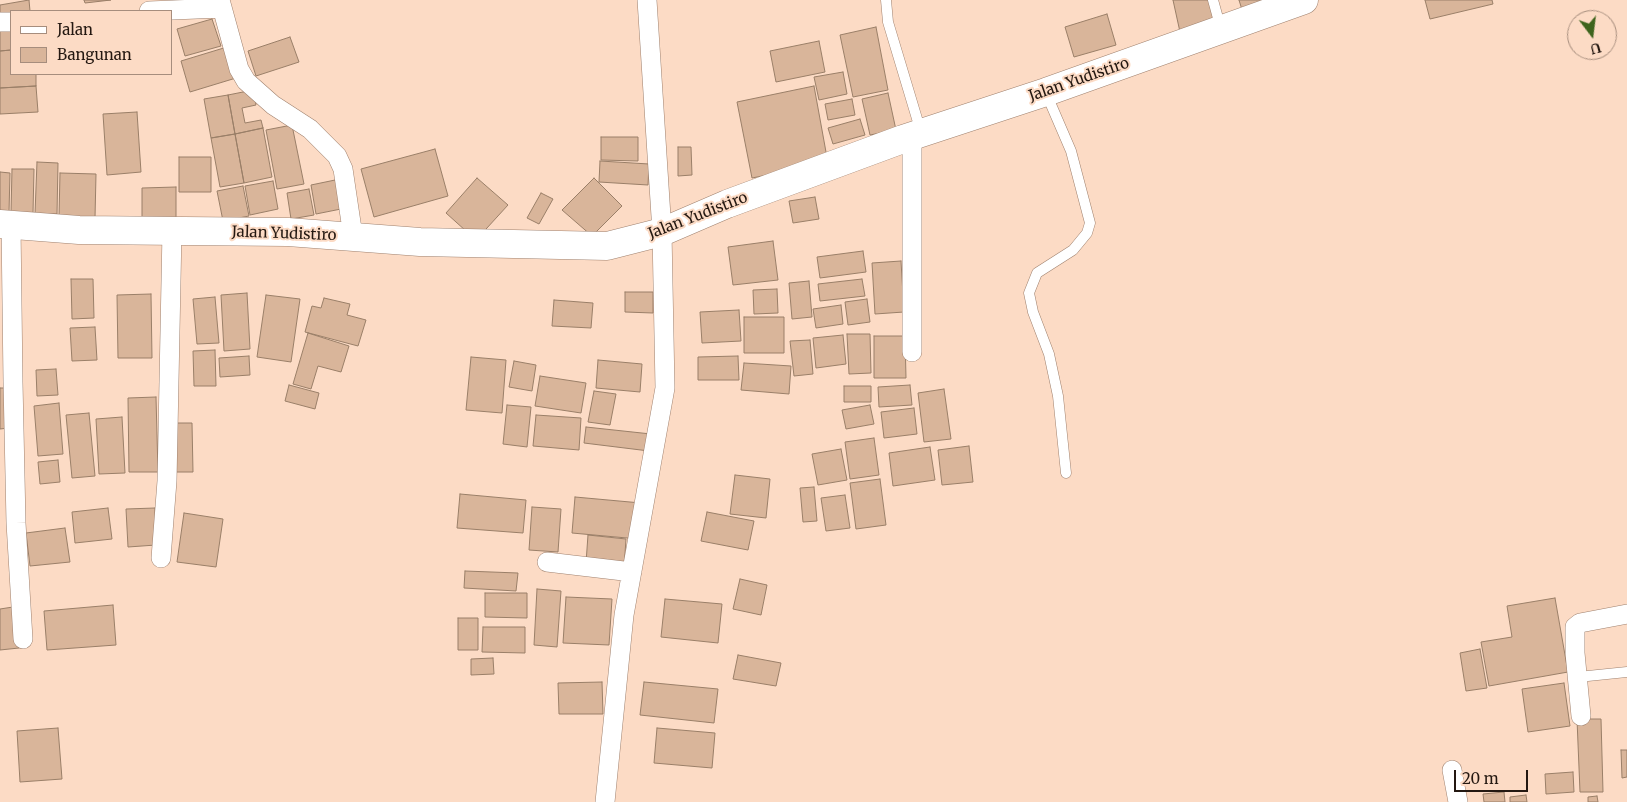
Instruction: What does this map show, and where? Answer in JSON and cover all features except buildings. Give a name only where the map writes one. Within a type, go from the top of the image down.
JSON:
[{"type":"street","points":[[604,802],[624,615],[665,388],[662,232],[647,0]]},
{"type":"street","name":"Jalan Yudistiro","points":[[6,224],[79,230],[288,232],[420,242],[607,246],[662,232],[727,204],[1304,0]]},
{"type":"street","points":[[159,10],[220,4],[239,69],[246,81],[273,105],[310,129],[337,156],[343,169],[353,236]]},
{"type":"street","points":[[912,352],[917,136]]},
{"type":"street","points":[[6,224],[16,523],[23,640]]},
{"type":"street","points":[[161,558],[167,481],[172,231]]},
{"type":"street","points":[[547,562],[632,572]]},
{"type":"street","points":[[1581,716],[1575,652],[1575,627],[1580,623],[1627,614]]},
{"type":"street","points":[[1452,770],[1458,802]]},
{"type":"lane","points":[[886,0],[888,22],[917,136]]},
{"type":"lane","points":[[1214,0],[1221,30]]},
{"type":"lane","points":[[1046,92],[1071,151],[1090,223],[1087,233],[1073,250],[1037,273],[1029,293],[1033,312],[1049,354],[1058,396],[1066,473]]},
{"type":"lane","points":[[1578,677],[1627,672]]}]
